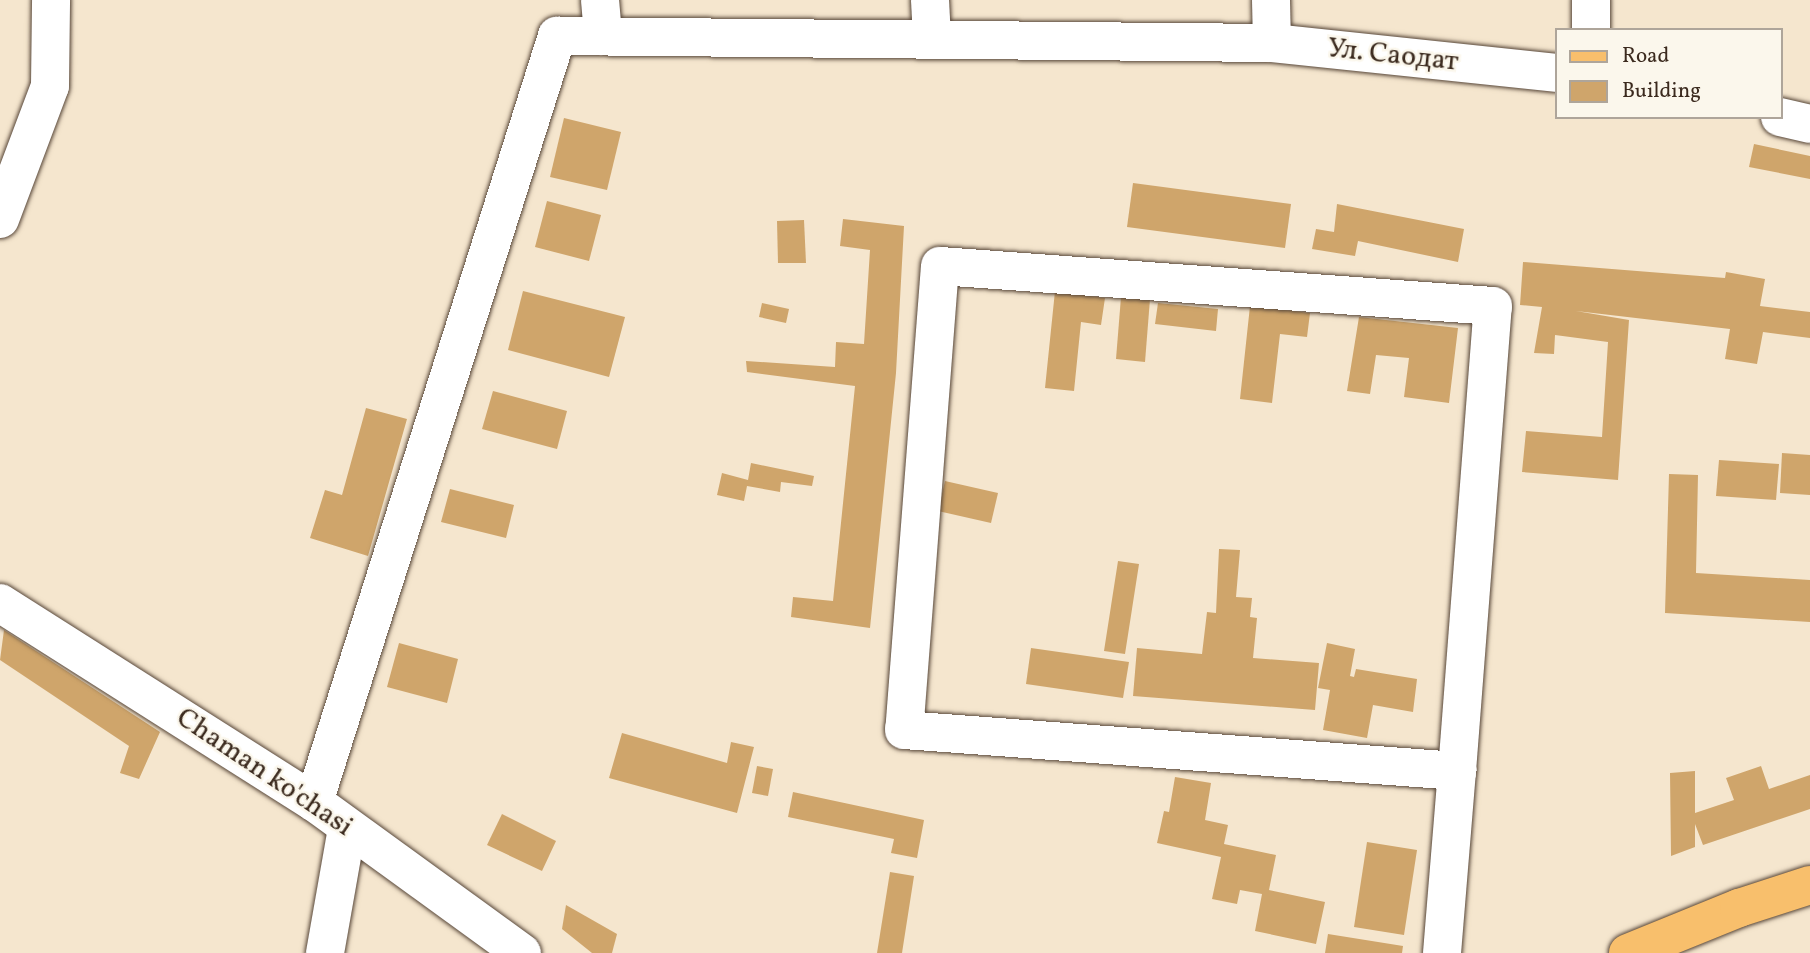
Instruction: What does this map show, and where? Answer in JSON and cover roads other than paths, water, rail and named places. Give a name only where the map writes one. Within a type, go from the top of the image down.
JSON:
[{"type":"main road","points":[[1628,953],[1739,908],[1810,886]]},
{"type":"street","points":[[0,219],[50,86],[51,0]]},
{"type":"street","points":[[930,0],[932,39]]},
{"type":"street","points":[[1271,0],[1272,43]]},
{"type":"street","points":[[1591,0],[1591,28]]},
{"type":"street","name":"Ул. Саодат","points":[[314,802],[556,36],[601,18],[932,39],[1272,43],[1554,73]]},
{"type":"street","points":[[1782,117],[1810,124]]},
{"type":"street","points":[[1442,953],[1457,771],[1493,306],[940,266],[904,730],[1457,771]]},
{"type":"street","name":"Chaman ko'chasi","points":[[0,603],[314,802],[522,953]]},
{"type":"street","points":[[325,953],[347,828]]}]
